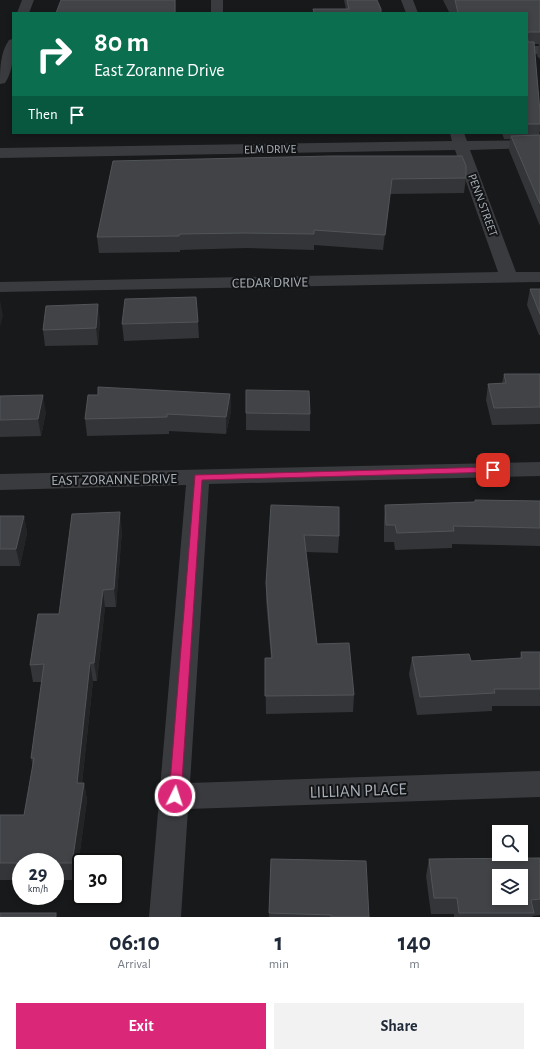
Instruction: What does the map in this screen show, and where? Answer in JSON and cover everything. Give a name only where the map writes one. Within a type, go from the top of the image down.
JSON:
[{"type":"street","points":[[23,12],[28,0]]},
{"type":"street","points":[[217,0],[217,12]]},
{"type":"street","points":[[408,0],[412,12]]},
{"type":"street","points":[[0,80],[12,46]]},
{"type":"street","points":[[528,50],[540,50]]},
{"type":"street","name":"ELM DRIVE","points":[[0,153],[459,139],[540,144]]},
{"type":"street","name":"PENN STREET","points":[[459,139],[509,277]]},
{"type":"street","name":"CEDAR DRIVE","points":[[0,287],[540,277]]},
{"type":"street","name":"EAST ZORANNE DRIVE","points":[[0,482],[540,469]]},
{"type":"street","points":[[165,917],[198,477]]},
{"type":"street","name":"LILLIAN PLACE","points":[[175,796],[540,784]]},
{"type":"building","points":[[61,0],[175,0],[175,12],[56,12]]},
{"type":"building","points":[[347,0],[377,0],[381,12],[314,12],[313,9],[349,9]]},
{"type":"building","points":[[455,0],[540,0],[540,32],[528,32],[528,12],[458,12]]},
{"type":"building","points":[[528,42],[534,42],[540,124],[528,124]]},
{"type":"building","points":[[540,135],[540,204],[511,136]]},
{"type":"building","points":[[331,156],[462,156],[466,166],[466,178],[392,179],[385,235],[314,230],[314,234],[245,233],[180,234],[179,236],[97,237],[113,161]]},
{"type":"building","points":[[530,289],[540,289],[540,314]]},
{"type":"building","points":[[196,297],[198,322],[122,324],[125,299]]},
{"type":"building","points":[[98,304],[96,328],[43,330],[46,306]]},
{"type":"building","points":[[504,374],[540,374],[540,407],[494,408],[488,384],[506,383]]},
{"type":"building","points":[[98,387],[230,394],[226,417],[167,414],[167,417],[85,419],[88,395],[98,395]]},
{"type":"building","points":[[246,390],[309,391],[310,414],[246,413]]},
{"type":"building","points":[[43,395],[38,419],[0,420],[0,396]]},
{"type":"building","points":[[475,500],[540,501],[540,528],[453,526],[454,531],[397,533],[395,525],[386,525],[385,505],[475,502]]},
{"type":"building","points":[[271,505],[339,507],[339,536],[304,535],[317,644],[349,643],[354,695],[265,696],[265,658],[272,658],[266,583]]},
{"type":"building","points":[[120,512],[114,589],[103,590],[94,663],[90,663],[77,783],[84,783],[74,853],[72,853],[72,863],[64,863],[64,853],[12,853],[12,863],[0,863],[0,815],[24,815],[34,758],[31,758],[44,664],[30,665],[38,614],[59,614],[72,514]]},
{"type":"building","points":[[0,516],[24,516],[16,549],[0,549]]},
{"type":"building","points":[[521,652],[540,652],[540,689],[494,689],[495,693],[420,697],[412,657],[469,654],[471,661],[522,658]]},
{"type":"building","points":[[492,858],[492,861],[528,861],[528,858],[540,858],[540,899],[531,900],[534,913],[459,913],[457,898],[434,898],[429,859]]},
{"type":"building","points":[[271,859],[366,861],[369,917],[331,917],[331,915],[269,913]]},
{"type":"building","points":[[0,913],[56,913],[56,917],[0,917]]},
{"type":"route","points":[[175,796],[198,477],[493,470]]}]
